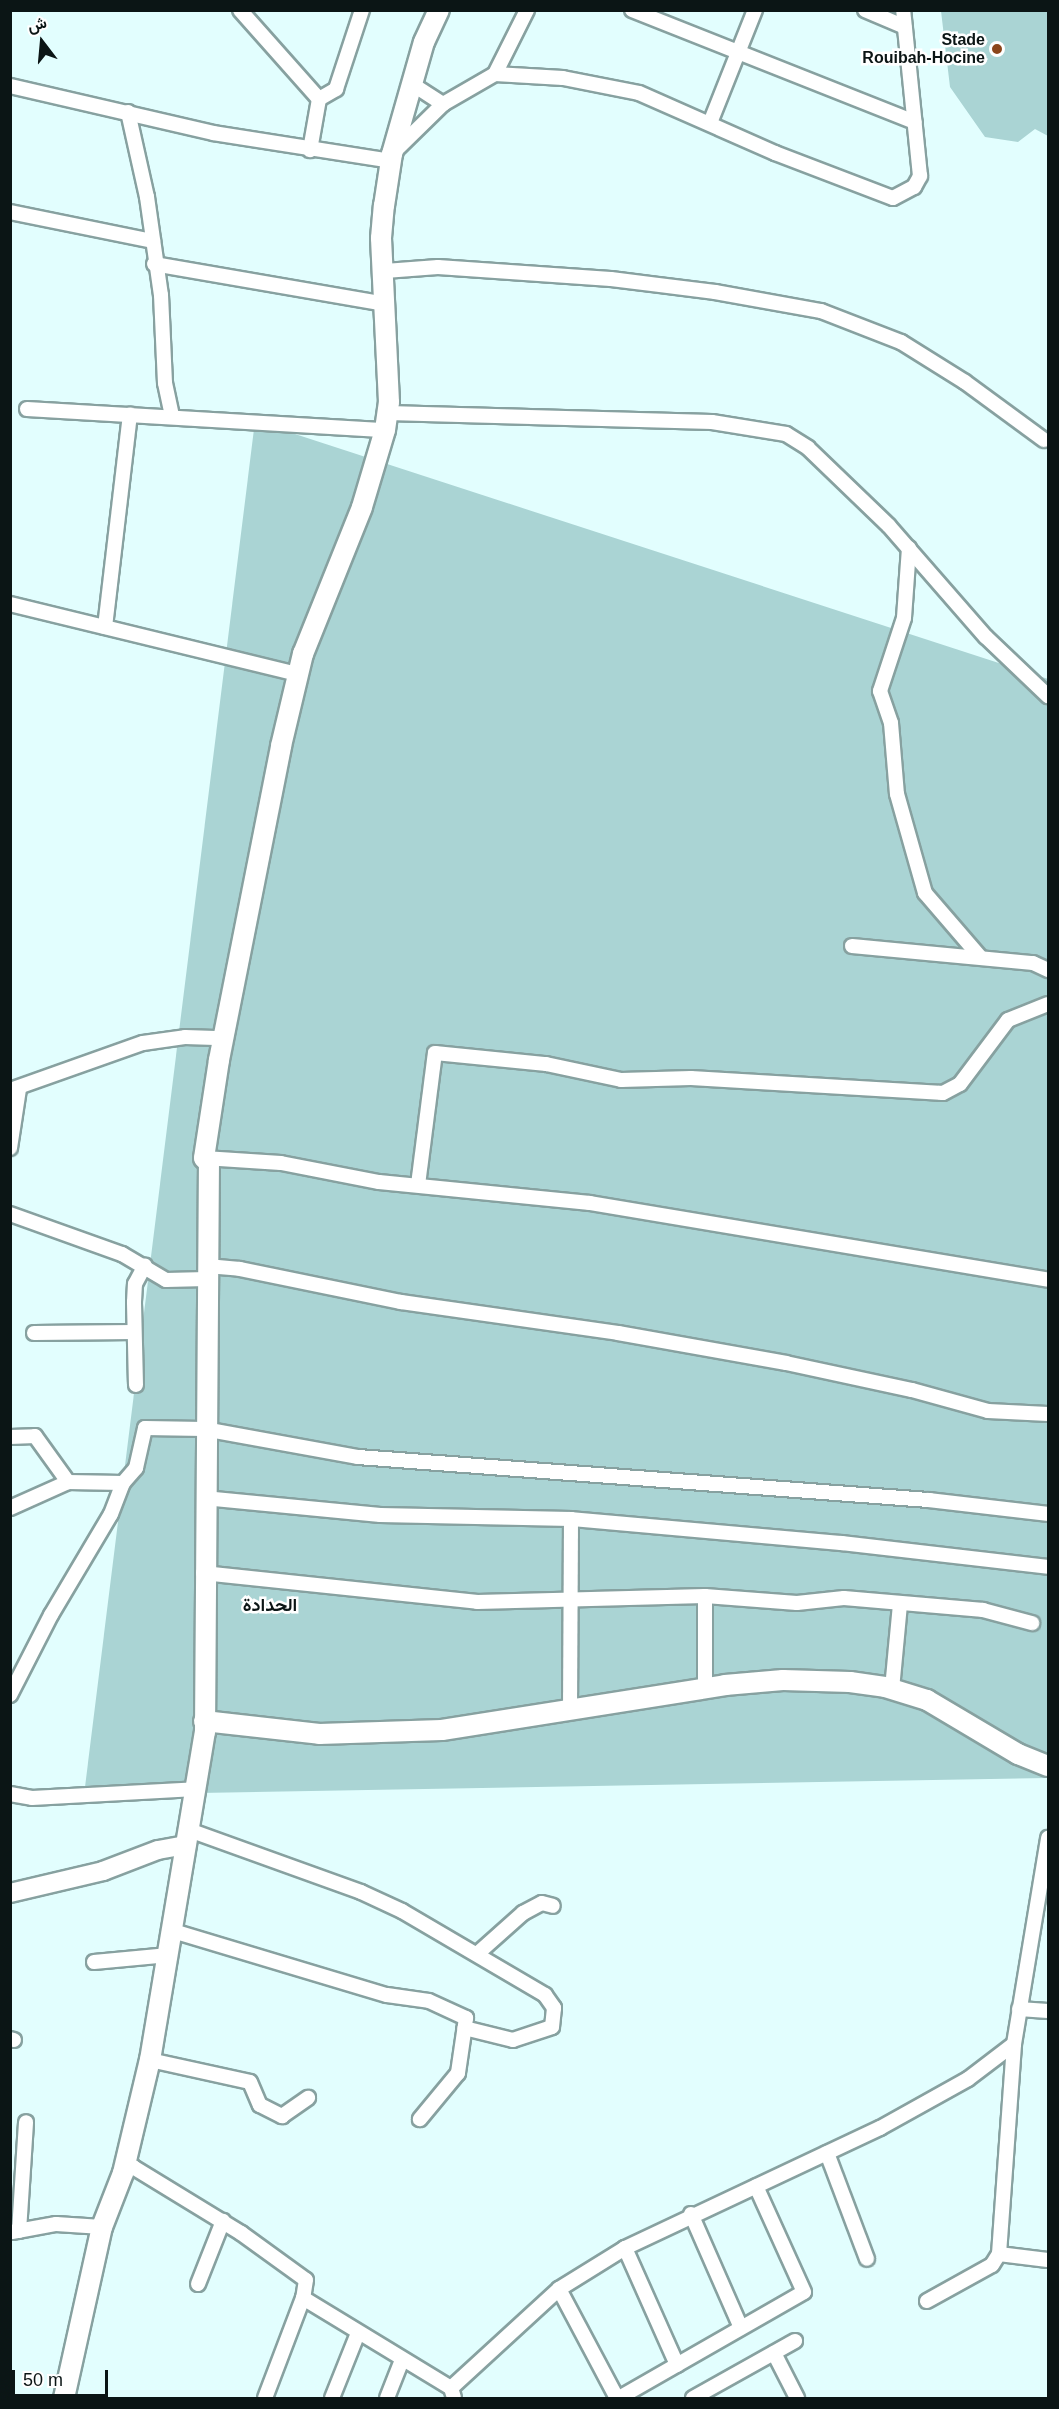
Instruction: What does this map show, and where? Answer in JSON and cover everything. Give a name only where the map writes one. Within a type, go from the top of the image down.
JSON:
[{"type":"main road","points":[[64,2398],[102,2227],[123,2173],[150,2060],[196,1789],[204,1721],[204,1429],[209,1163],[204,1158],[223,1038],[298,674],[362,507],[387,422],[385,271],[381,238],[392,157],[424,42],[439,10]]},
{"type":"main road","points":[[204,1721],[345,1734],[442,1730],[570,1712],[705,1688],[791,1680],[870,1683],[927,1701],[1017,1754],[1048,1766]]},
{"type":"street","points":[[240,10],[319,99]]},
{"type":"street","points":[[310,150],[319,99],[336,89],[362,10]]},
{"type":"street","points":[[10,86],[213,133],[310,150],[392,157],[443,104],[495,74],[527,10]]},
{"type":"street","points":[[632,10],[915,122]]},
{"type":"street","points":[[710,123],[755,10]]},
{"type":"street","points":[[865,10],[905,27]]},
{"type":"street","points":[[495,74],[619,87],[710,123],[775,153],[893,198],[908,192],[919,180],[903,10]]},
{"type":"street","points":[[412,84],[443,104]]},
{"type":"street","points":[[128,112],[161,295],[165,383],[172,416]]},
{"type":"street","points":[[10,212],[153,241]]},
{"type":"street","points":[[154,264],[386,304]]},
{"type":"street","points":[[385,271],[438,267],[611,279],[715,292],[821,311],[901,342],[965,382],[1044,440]]},
{"type":"street","points":[[27,408],[172,416],[387,422],[712,422],[776,430],[808,448],[909,548],[986,637],[1048,696]]},
{"type":"street","points":[[105,627],[130,414]]},
{"type":"street","points":[[909,548],[904,618],[880,691],[891,723],[897,794],[925,893],[980,957]]},
{"type":"street","points":[[10,604],[298,674]]},
{"type":"street","points":[[852,946],[1033,963],[1048,970]]},
{"type":"street","points":[[418,1185],[435,1053],[546,1064],[621,1080],[691,1078],[943,1093],[960,1084],[1008,1020],[1048,1004]]},
{"type":"street","points":[[10,1148],[15,1089],[143,1043],[184,1037],[223,1038]]},
{"type":"street","points":[[204,1158],[292,1165],[418,1185],[590,1203],[1048,1280]]},
{"type":"street","points":[[10,1214],[76,1235],[145,1265],[166,1280],[240,1269],[402,1302],[618,1334],[786,1363],[912,1390],[988,1411],[1048,1414]]},
{"type":"street","points":[[136,1385],[135,1284],[145,1265]]},
{"type":"street","points":[[34,1333],[134,1332]]},
{"type":"street","points":[[10,1695],[51,1615],[111,1514],[123,1484],[136,1468],[145,1428],[204,1429],[358,1457],[929,1500],[1048,1514]]},
{"type":"street","points":[[10,1437],[35,1436],[68,1482]]},
{"type":"street","points":[[10,1508],[68,1482],[123,1484]]},
{"type":"street","points":[[204,1497],[380,1515],[571,1519],[853,1544],[1048,1567]]},
{"type":"street","points":[[570,1712],[571,1519]]},
{"type":"street","points":[[204,1573],[432,1600],[569,1601],[705,1596],[750,1602],[797,1603],[844,1598],[983,1610],[1032,1623]]},
{"type":"street","points":[[705,1596],[705,1688]]},
{"type":"street","points":[[892,1689],[900,1604]]},
{"type":"street","points":[[10,1794],[32,1798],[196,1789]]},
{"type":"street","points":[[10,1893],[103,1871],[188,1838],[361,1892],[436,1928],[545,1995],[554,2008],[552,2028],[513,2040],[464,2028]]},
{"type":"street","points":[[927,2301],[992,2265],[999,2254],[1014,2044],[1048,1838]]},
{"type":"street","points":[[477,1954],[524,1913],[542,1903],[553,1906]]},
{"type":"street","points":[[1034,1930],[1048,1932]]},
{"type":"street","points":[[173,1931],[387,1995],[429,2001],[466,2018],[458,2073],[420,2119]]},
{"type":"street","points":[[94,1962],[169,1955]]},
{"type":"street","points":[[1019,2009],[1048,2011]]},
{"type":"street","points":[[303,2298],[453,2393],[559,2289],[625,2248],[691,2214],[827,2153],[968,2079],[1014,2044]]},
{"type":"street","points":[[150,2060],[250,2082],[260,2105],[282,2116],[308,2098]]},
{"type":"street","points":[[26,2122],[15,2232],[56,2224],[102,2227]]},
{"type":"street","points":[[827,2153],[867,2259]]},
{"type":"street","points":[[123,2173],[133,2167],[223,2221],[306,2280],[303,2298],[266,2398]]},
{"type":"street","points":[[559,2289],[625,2397],[804,2292],[756,2186]]},
{"type":"street","points":[[691,2214],[741,2328]]},
{"type":"street","points":[[198,2284],[223,2221]]},
{"type":"street","points":[[625,2248],[677,2365]]},
{"type":"street","points":[[999,2254],[1048,2260]]},
{"type":"street","points":[[332,2398],[358,2333]]},
{"type":"street","points":[[693,2398],[795,2341]]},
{"type":"street","points":[[774,2353],[797,2398]]},
{"type":"street","points":[[387,2398],[402,2360]]},
{"type":"shaded area","name":"Stade Rouibah-Hocine","points":[[941,11],[1048,11],[1048,136],[1035,129],[1018,142],[985,137],[950,87]]},
{"type":"shaded area","points":[[255,421],[1048,679],[1048,1778],[84,1795]]},
{"type":"place","name":"Stade Rouibah-Hocine","points":[[997,49]]},
{"type":"district","name":"الحدادة","points":[[270,1605]]}]
